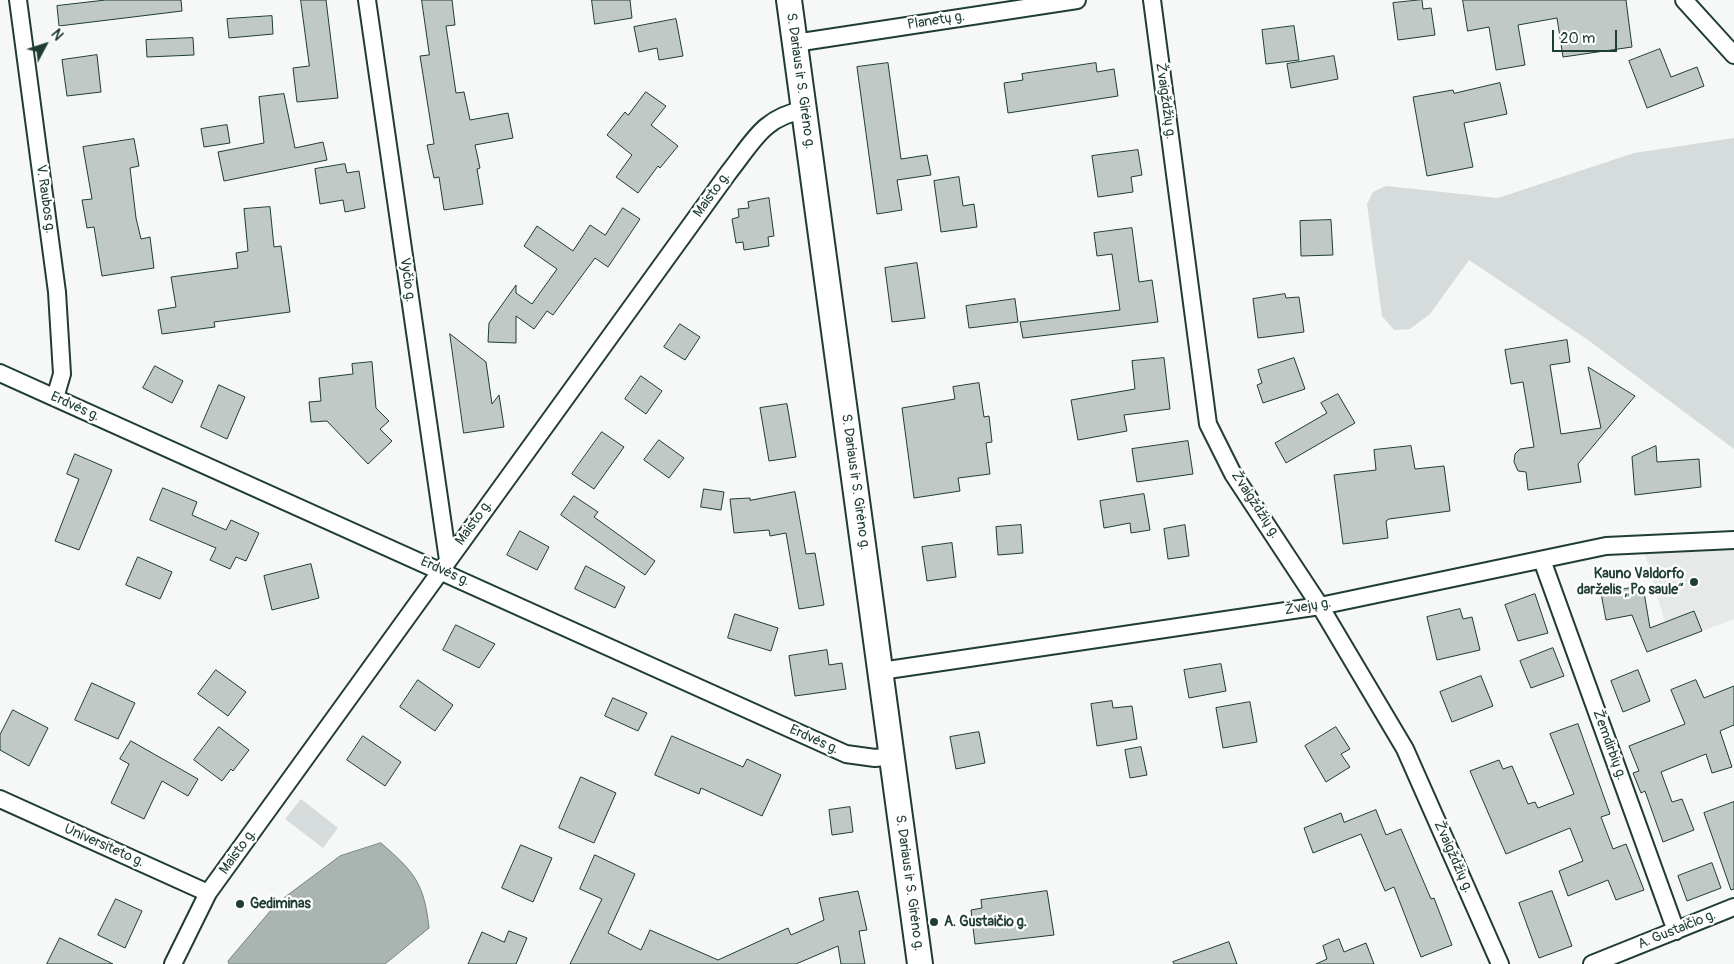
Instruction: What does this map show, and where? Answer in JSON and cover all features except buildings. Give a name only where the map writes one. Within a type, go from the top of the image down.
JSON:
[{"type":"street","name":"V. Raubos g.","points":[[18,0],[57,292],[62,374],[56,398]]},
{"type":"street","name":"Vyčio g.","points":[[367,0],[444,565]]},
{"type":"street","name":"S. Dariaus ir S. Girėno g.","points":[[789,0],[920,964]]},
{"type":"street","name":"Planetų g.","points":[[795,42],[1077,0]]},
{"type":"street","name":"Žvaigždžių g.","points":[[1152,0],[1208,424],[1233,474],[1320,606],[1405,749],[1500,964]]},
{"type":"street","points":[[1684,0],[1734,55]]},
{"type":"street","name":"Maisto g.","points":[[176,958],[208,893],[729,172],[767,124],[779,116],[804,110]]},
{"type":"street","name":"Erdvės g.","points":[[0,373],[444,565],[846,754],[875,758],[892,756]]},
{"type":"street","name":"Žvejų g.","points":[[881,671],[1320,606],[1606,546],[1734,540]]},
{"type":"street","name":"Žemdirbių g.","points":[[1542,560],[1676,931]]},
{"type":"street","name":"Universiteto g.","points":[[0,799],[208,893]]},
{"type":"street","name":"A. Gustaičio g.","points":[[1592,964],[1734,907]]},
{"type":"street","points":[[176,958],[190,964]]},
{"type":"shaded area","points":[[1734,138],[1734,449],[1588,340],[1469,260],[1430,314],[1410,329],[1394,330],[1382,316],[1367,204],[1373,192],[1386,186],[1498,198],[1634,153]]},
{"type":"shaded area","name":"Kauno Valdorfo darželis „Po saule“","points":[[1734,550],[1734,619],[1702,631],[1694,611],[1665,622],[1645,554]]},
{"type":"shaded area","points":[[301,799],[338,828],[323,848],[285,819]]},
{"type":"shaded area","points":[[381,843],[402,862],[416,879],[424,899],[429,928],[385,964],[229,964],[228,961],[277,903],[340,856]]},
{"type":"place","name":"Kauno Valdorfo darželis „Po saule“","points":[[1694,582]]},
{"type":"place","name":"Gediminas","points":[[240,904]]},
{"type":"place","name":"A. Gustaičio g.","points":[[934,922]]}]
